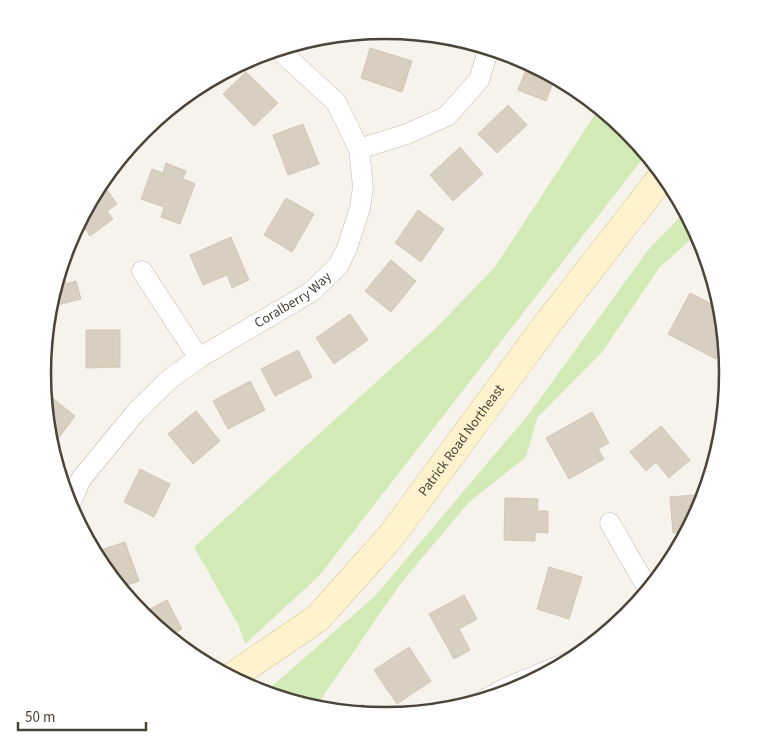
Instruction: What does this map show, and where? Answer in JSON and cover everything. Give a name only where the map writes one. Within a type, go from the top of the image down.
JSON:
[{"type":"street","name":"Coralberry Way","points":[[74,495],[81,479],[136,412],[171,378],[198,358],[311,292],[338,266],[347,248],[360,208],[363,187],[358,149],[336,102],[284,55]]},
{"type":"street","points":[[358,149],[407,134],[447,116],[478,80],[487,55]]},
{"type":"street","name":"Patrick Road Northeast","points":[[236,674],[318,618],[392,535],[545,327],[659,181]]},
{"type":"street","points":[[142,271],[198,358]]},
{"type":"street","points":[[610,523],[645,584]]},
{"type":"green space","points":[[596,114],[622,137],[642,159],[319,576],[245,644],[239,626],[194,547],[436,328],[494,268]]},
{"type":"green space","points":[[681,216],[692,238],[659,268],[603,351],[537,418],[526,457],[469,502],[401,583],[319,702],[270,687],[375,596],[528,415],[649,249]]},
{"type":"building","points":[[370,48],[412,61],[402,92],[361,78]]},
{"type":"building","points":[[526,69],[552,84],[546,101],[518,90]]},
{"type":"building","points":[[246,72],[278,103],[254,126],[223,94]]},
{"type":"building","points":[[508,105],[527,125],[497,153],[478,134]]},
{"type":"building","points":[[303,124],[319,164],[288,175],[273,135]]},
{"type":"building","points":[[460,147],[483,174],[453,201],[430,175]]},
{"type":"building","points":[[166,163],[186,171],[183,179],[195,184],[180,224],[161,217],[164,207],[141,199],[152,169],[163,173]]},
{"type":"building","points":[[106,189],[117,204],[107,211],[113,219],[90,236],[84,227]]},
{"type":"building","points":[[286,198],[314,214],[292,252],[264,235]]},
{"type":"building","points":[[418,210],[444,229],[421,262],[395,243]]},
{"type":"building","points":[[231,237],[249,280],[232,288],[227,275],[203,285],[190,255]]},
{"type":"building","points":[[391,260],[416,281],[391,312],[365,291]]},
{"type":"building","points":[[65,279],[66,284],[76,281],[81,299],[58,305]]},
{"type":"building","points":[[690,293],[713,305],[720,352],[716,359],[668,334]]},
{"type":"building","points":[[350,314],[368,340],[334,364],[316,338]]},
{"type":"building","points":[[86,330],[120,330],[120,367],[86,368]]},
{"type":"building","points":[[298,350],[312,377],[275,396],[261,369]]},
{"type":"building","points":[[250,381],[265,410],[228,429],[213,401]]},
{"type":"building","points":[[51,397],[75,416],[57,440]]},
{"type":"building","points":[[196,411],[220,441],[193,464],[168,434]]},
{"type":"building","points":[[592,412],[609,443],[598,449],[604,459],[569,479],[546,438]]},
{"type":"building","points":[[661,426],[690,460],[669,478],[656,462],[646,471],[630,452]]},
{"type":"building","points":[[140,469],[170,484],[154,517],[124,502]]},
{"type":"building","points":[[697,495],[680,533],[673,533],[670,497]]},
{"type":"building","points":[[505,498],[538,499],[537,511],[548,511],[548,533],[535,532],[535,541],[504,540]]},
{"type":"building","points":[[125,542],[139,581],[127,585],[101,550]]},
{"type":"building","points":[[549,567],[582,577],[569,619],[537,609]]},
{"type":"building","points":[[464,595],[477,619],[459,629],[470,650],[454,659],[429,614]]},
{"type":"building","points":[[167,600],[182,629],[175,633],[149,610]]},
{"type":"building","points":[[409,647],[431,681],[397,704],[374,670]]},
{"type":"building","points":[[362,704],[369,708],[364,708],[360,707]]}]
